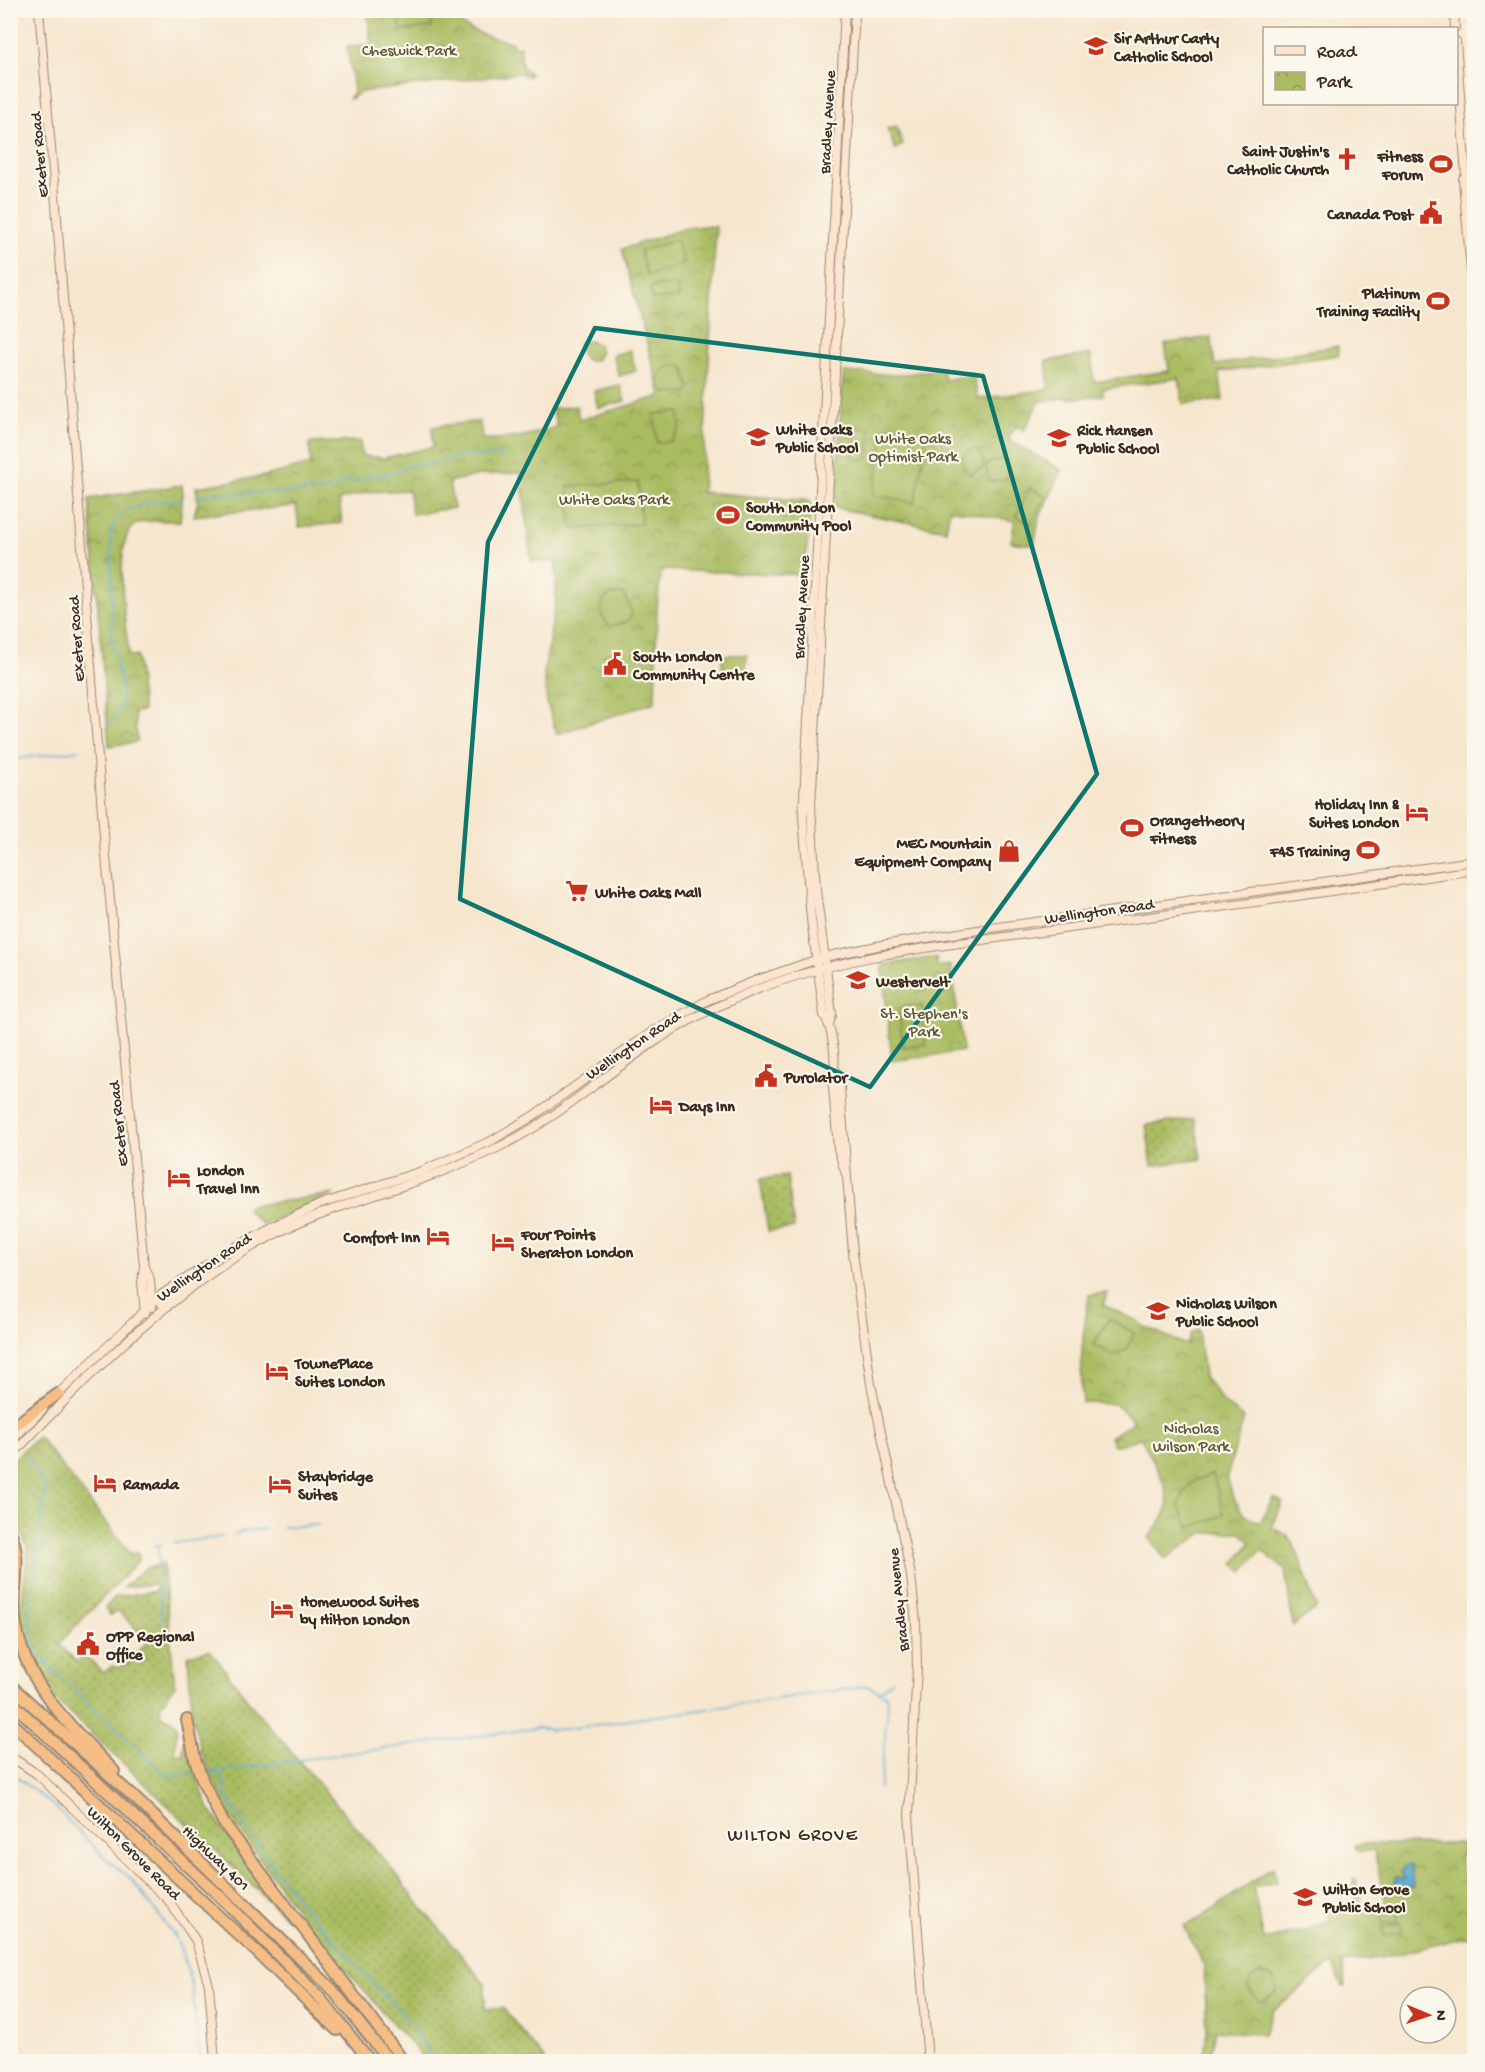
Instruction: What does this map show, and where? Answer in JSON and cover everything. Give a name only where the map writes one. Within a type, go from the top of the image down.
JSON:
[{"type":"highway","points":[[10,1429],[58,1394]]},
{"type":"highway","points":[[10,1532],[16,1544],[18,1560],[15,1616],[23,1656],[43,1693],[129,1787],[136,1799]]},
{"type":"highway","name":"Highway 401","points":[[10,1685],[136,1799],[332,1989],[390,2061]]},
{"type":"highway","name":"Highway 401","points":[[10,1701],[226,1902],[320,1998],[371,2061]]},
{"type":"highway","points":[[187,1720],[195,1759],[203,1782],[223,1822],[404,2061]]},
{"type":"highway","points":[[10,1721],[333,2025],[363,2061]]},
{"type":"highway","points":[[10,1727],[38,1746]]},
{"type":"main road","name":"Exeter Road","points":[[10,1457],[87,1379],[146,1324],[150,1314],[142,1282],[144,1266],[103,824],[57,214],[39,10]]},
{"type":"main road","name":"Bradley Avenue","points":[[845,10],[803,807],[804,839],[822,967],[824,1016],[829,1024],[838,1149],[846,1175],[853,1253],[871,1384],[911,1575],[916,1623],[917,1668],[909,1815],[928,2061]]},
{"type":"main road","name":"Bradley Avenue","points":[[820,958],[811,806],[855,10]]},
{"type":"main road","points":[[1454,10],[1455,27]]},
{"type":"main road","points":[[1458,68],[1466,176],[1463,179],[1474,295]]},
{"type":"main road","points":[[1466,176],[1470,180],[1474,238]]},
{"type":"main road","name":"Wellington Road","points":[[150,1314],[152,1303],[161,1295],[200,1269],[274,1226],[321,1204],[419,1172],[507,1133],[660,1027],[708,1000],[820,958],[981,930],[1474,861]]},
{"type":"main road","name":"Wellington Road","points":[[10,1442],[58,1394],[150,1314],[230,1260],[320,1213],[422,1179],[511,1141],[665,1035],[713,1008],[755,990],[822,967],[928,946],[1474,870]]},
{"type":"main road","points":[[1387,874],[1388,883]]},
{"type":"main road","points":[[660,1027],[665,1035]]},
{"type":"main road","name":"Exeter Road","points":[[144,1266],[150,1280],[152,1303]]},
{"type":"main road","points":[[150,1314],[200,1269]]},
{"type":"main road","name":"Wilton Grove Road","points":[[10,1756],[37,1774],[169,1901],[196,1941],[209,1985],[215,2061]]},
{"type":"highlighted area","points":[[595,328],[983,376],[1097,774],[870,1087],[460,899],[488,542]]},
{"type":"green space","name":"Cheswick Park","points":[[367,11],[456,11],[462,25],[481,34],[512,43],[514,47],[520,46],[522,67],[530,73],[528,77],[521,73],[361,92],[350,99],[354,90],[347,47],[371,44]]},
{"type":"green space","points":[[399,11],[430,11],[432,27],[401,31]]},
{"type":"green space","points":[[896,126],[903,145],[895,149],[887,129]]},
{"type":"green space","name":"White Oaks Park","points":[[716,227],[702,492],[811,501],[805,575],[661,570],[657,607],[655,702],[557,734],[547,703],[544,673],[556,599],[556,562],[531,561],[521,473],[479,475],[449,482],[454,508],[412,514],[408,490],[367,492],[339,500],[342,523],[299,527],[296,506],[194,516],[198,500],[196,487],[265,476],[311,464],[309,443],[360,441],[362,456],[384,458],[433,447],[432,427],[480,421],[482,439],[510,438],[556,427],[556,420],[551,409],[577,406],[579,420],[661,396],[622,249],[686,228]]},
{"type":"green space","points":[[676,240],[684,264],[647,276],[640,251]]},
{"type":"green space","points":[[677,284],[679,297],[652,300],[651,287]]},
{"type":"green space","name":"White Oaks Optimist Park","points":[[1211,337],[1215,365],[1338,346],[1339,355],[1219,372],[1223,400],[1183,404],[1179,378],[1103,389],[1103,395],[1069,399],[1067,397],[1039,402],[1024,431],[1016,427],[1009,436],[1010,441],[1062,470],[1039,518],[1034,545],[1011,542],[1015,521],[950,509],[946,530],[835,508],[843,372],[898,375],[942,369],[944,380],[973,375],[978,399],[1049,389],[1046,361],[1091,354],[1094,382],[1169,371],[1165,344]]},
{"type":"green space","points":[[591,341],[598,344],[601,352],[596,360],[589,361],[583,358],[578,344]]},
{"type":"green space","points":[[630,350],[636,371],[619,376],[613,355]]},
{"type":"green space","points":[[674,365],[683,367],[690,388],[687,393],[665,393],[659,385],[662,372],[666,367]]},
{"type":"green space","points":[[620,385],[625,401],[598,408],[594,391]]},
{"type":"green space","points":[[679,412],[680,428],[671,441],[657,443],[654,414]]},
{"type":"green space","points":[[856,428],[871,429],[868,459],[852,459]]},
{"type":"green space","points":[[886,428],[927,435],[915,503],[873,495]]},
{"type":"green space","points":[[977,449],[984,462],[983,467],[970,475],[962,463],[964,455]]},
{"type":"green space","points":[[1004,459],[1008,469],[1006,479],[990,482],[986,468],[988,463]]},
{"type":"green space","points":[[638,482],[641,524],[572,529],[568,486]]},
{"type":"green space","points":[[182,485],[180,521],[138,523],[129,530],[124,544],[122,584],[129,656],[137,656],[143,711],[134,712],[137,742],[109,746],[89,499]]},
{"type":"green space","points":[[1030,488],[1046,496],[1031,524],[1016,516]]},
{"type":"green space","points":[[624,594],[632,613],[628,621],[610,626],[602,614],[601,607],[609,595]]},
{"type":"green space","points":[[722,655],[747,655],[746,668],[722,668]]},
{"type":"green space","name":"St. Stephen's Park","points":[[936,957],[937,967],[951,965],[963,1051],[892,1061],[882,965]]},
{"type":"green space","points":[[922,1006],[926,1044],[903,1047],[899,1008]]},
{"type":"green space","points":[[1195,1119],[1201,1159],[1152,1166],[1146,1125]]},
{"type":"green space","points":[[787,1176],[794,1228],[768,1231],[760,1179]]},
{"type":"green space","points":[[335,1194],[263,1225],[247,1210],[249,1206]]},
{"type":"green space","name":"Nicholas Wilson Park","points":[[1108,1293],[1103,1305],[1186,1345],[1191,1334],[1198,1329],[1204,1377],[1225,1404],[1244,1418],[1227,1477],[1233,1497],[1244,1515],[1260,1523],[1273,1498],[1283,1502],[1272,1528],[1285,1534],[1295,1547],[1317,1608],[1293,1626],[1285,1570],[1261,1550],[1243,1572],[1234,1564],[1251,1542],[1239,1532],[1203,1533],[1165,1559],[1149,1538],[1167,1509],[1168,1501],[1163,1483],[1141,1438],[1114,1446],[1110,1437],[1134,1421],[1115,1404],[1083,1403],[1082,1349],[1089,1295]]},
{"type":"green space","points":[[1109,1319],[1134,1333],[1126,1350],[1113,1355],[1093,1345]]},
{"type":"green space","points":[[38,1436],[131,1554],[136,1553],[139,1556],[139,1560],[59,1644],[77,1662],[85,1656],[104,1673],[112,1666],[119,1668],[127,1663],[148,1641],[118,1611],[111,1616],[105,1608],[115,1597],[156,1591],[155,1584],[124,1587],[145,1568],[163,1564],[175,1686],[160,1706],[161,1715],[174,1721],[177,1726],[175,1754],[183,1754],[185,1730],[191,1761],[209,1809],[290,1921],[53,1697],[27,1654],[22,1638],[20,1617],[28,1549],[11,1506],[11,1462]]},
{"type":"green space","points":[[1213,1474],[1224,1515],[1189,1527],[1179,1506],[1184,1492],[1190,1484]]},
{"type":"green space","points":[[210,1650],[252,1706],[398,1876],[485,1984],[485,2010],[503,2008],[546,2061],[426,2061],[307,1925],[229,1815],[202,1755],[192,1716],[188,1655]]},
{"type":"green space","points":[[1461,1844],[1463,1855],[1460,1856],[1463,1871],[1474,1890],[1474,1935],[1387,1957],[1342,1963],[1346,1986],[1343,1987],[1332,1963],[1273,2011],[1264,2035],[1216,2030],[1211,2054],[1204,2053],[1207,2031],[1204,1965],[1184,1926],[1199,1919],[1273,1867],[1277,1882],[1253,1887],[1264,1940],[1309,1930],[1330,1922],[1328,1910],[1356,1904],[1353,1890],[1354,1879],[1356,1879],[1361,1904],[1386,1904],[1374,1850],[1360,1852],[1356,1849],[1355,1845]]},
{"type":"green space","points":[[1395,1911],[1398,1921],[1382,1923],[1381,1914]]},
{"type":"green space","points":[[1400,1923],[1402,1932],[1384,1936],[1382,1927]]},
{"type":"green space","points":[[1260,1973],[1273,1978],[1277,1991],[1259,2002],[1248,1987],[1251,1978]]},
{"type":"water","points":[[1411,1865],[1413,1887],[1395,1887],[1395,1878],[1405,1879],[1401,1872],[1406,1866]]},
{"type":"waterway","points":[[196,497],[219,493],[320,491],[347,481],[351,483],[412,465],[427,465],[458,458],[504,455]]},
{"type":"waterway","points":[[110,726],[120,707],[122,692],[112,639],[111,530],[116,520],[131,508],[151,503],[182,500]]},
{"type":"waterway","points":[[10,760],[79,750]]},
{"type":"waterway","points":[[27,1458],[46,1486],[29,1607],[34,1644],[49,1666],[159,1769],[168,1775],[192,1774]]},
{"type":"waterway","points":[[282,1527],[318,1525]]},
{"type":"waterway","points":[[235,1535],[243,1531],[265,1529]]},
{"type":"waterway","points":[[173,1543],[222,1537]]},
{"type":"waterway","points":[[155,1545],[162,1545]]},
{"type":"waterway","points":[[158,1545],[162,1623]]},
{"type":"waterway","points":[[880,1691],[893,1680]]},
{"type":"waterway","points":[[209,1772],[538,1728],[552,1730],[573,1728],[868,1686],[887,1696],[888,1704],[880,1788]]},
{"type":"waterway","points":[[10,1772],[54,1806],[106,1859],[130,1878],[175,1936],[192,1986],[200,2062]]},
{"type":"waterway","points":[[213,1772],[222,1775],[227,1799],[298,1900],[407,2020],[436,2062]]},
{"type":"place","name":"Sir Arthur Carty Catholic School","points":[[1096,46]]},
{"type":"place","name":"Saint Justin's Catholic Church","points":[[1347,159]]},
{"type":"place","name":"Fitness Forum","points":[[1441,164]]},
{"type":"place","name":"Canada Post","points":[[1431,213]]},
{"type":"place","name":"Platinum Training Facility","points":[[1438,301]]},
{"type":"place","name":"White Oaks Public School","points":[[758,437]]},
{"type":"place","name":"Rick Hansen Public School","points":[[1059,438]]},
{"type":"place","name":"South London Community Pool","points":[[728,515]]},
{"type":"place","name":"South London Community Centre","points":[[615,664]]},
{"type":"place","name":"Holiday Inn & Suites London","points":[[1417,812]]},
{"type":"place","name":"Orangetheory Fitness","points":[[1132,828]]},
{"type":"place","name":"F45 Training","points":[[1368,850]]},
{"type":"place","name":"MEC Mountain Equipment Company","points":[[1009,851]]},
{"type":"place","name":"White Oaks Mall","points":[[577,891]]},
{"type":"place","name":"Westervelt","points":[[858,980]]},
{"type":"place","name":"Purolator","points":[[766,1076]]},
{"type":"place","name":"Days Inn","points":[[661,1105]]},
{"type":"place","name":"London Travel Inn","points":[[179,1178]]},
{"type":"place","name":"Comfort Inn","points":[[438,1236]]},
{"type":"place","name":"Four Points Sheraton London","points":[[503,1242]]},
{"type":"place","name":"Nicholas Wilson Public School","points":[[1158,1311]]},
{"type":"place","name":"TownePlace Suites London","points":[[277,1371]]},
{"type":"place","name":"Ramada","points":[[105,1483]]},
{"type":"place","name":"Staybridge Suites","points":[[280,1484]]},
{"type":"place","name":"Homewood Suites by Hilton London","points":[[282,1609]]},
{"type":"place","name":"OPP Regional Office","points":[[88,1644]]},
{"type":"place","name":"Wilton Grove Public School","points":[[1305,1897]]},
{"type":"district","name":"WILTON GROVE","points":[[793,1834]]}]
